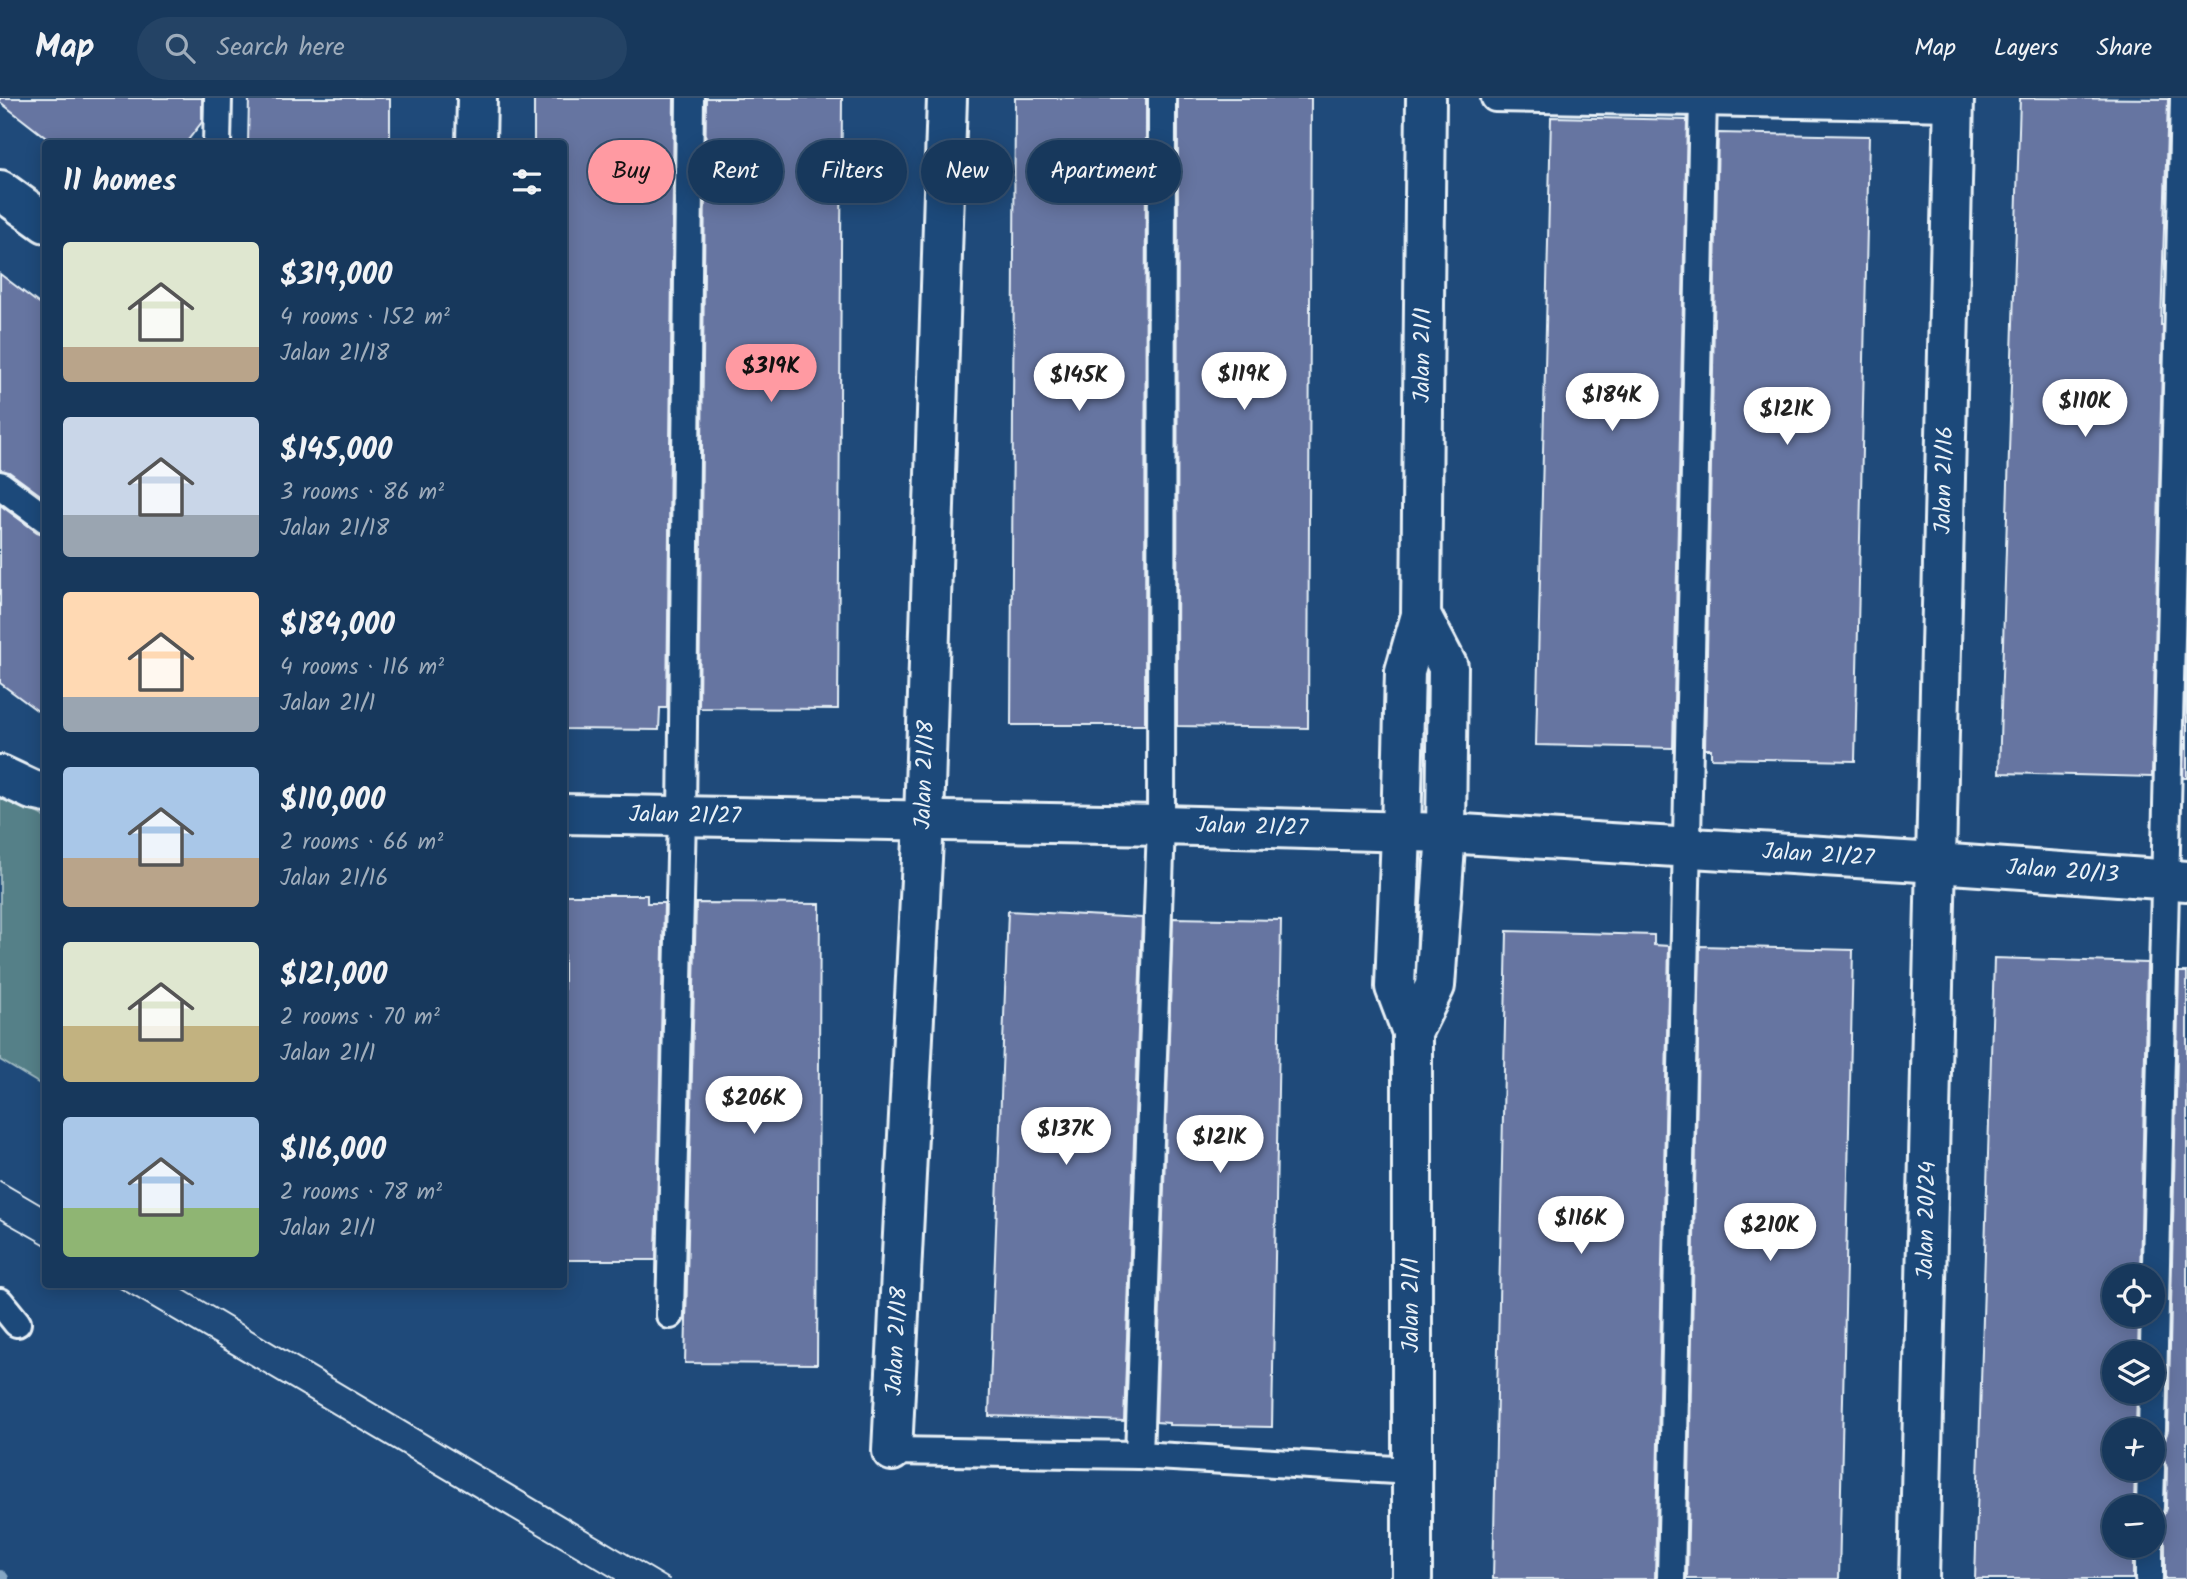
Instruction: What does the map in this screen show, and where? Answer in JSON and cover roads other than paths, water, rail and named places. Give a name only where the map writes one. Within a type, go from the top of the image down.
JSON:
[{"type":"street","points":[[476,140],[477,98]]},
{"type":"street","name":"Jalan 21/18","points":[[892,1451],[924,820],[947,98]]},
{"type":"street","name":"Jalan 21/1","points":[[1412,1579],[1412,1032],[1395,988],[1405,671],[1420,615],[1426,98]]},
{"type":"street","name":"Jalan 21/16","points":[[1937,863],[1954,102]]},
{"type":"street","points":[[0,190],[42,220]]},
{"type":"street","name":"Jalan 21/1","points":[[1412,1032],[1435,986],[1446,833],[1448,667],[1420,615]]},
{"type":"street","points":[[0,775],[42,792]]},
{"type":"street","name":"Jalan 21/27","points":[[567,814],[1446,833],[1937,863]]},
{"type":"street","name":"Jalan 20/13","points":[[1937,863],[2176,880]]},
{"type":"street","name":"Jalan 20/24","points":[[1919,1579],[1937,863]]},
{"type":"lane","points":[[218,98],[218,140]]},
{"type":"lane","points":[[670,1315],[682,816],[690,98]]},
{"type":"lane","points":[[1139,1455],[1161,825],[1162,98]]},
{"type":"lane","points":[[1495,98],[1954,102]]},
{"type":"lane","points":[[2153,1418],[2176,880],[2184,98]]},
{"type":"lane","points":[[1671,1579],[1703,100]]},
{"type":"lane","points":[[0,485],[42,516]]},
{"type":"lane","points":[[0,1302],[17,1323]]},
{"type":"lane","points":[[892,1451],[1139,1455],[1412,1471]]},
{"type":"lane","points":[[2149,1579],[2150,1558]]},
{"type":"tram line","points":[[0,1181],[42,1206]]},
{"type":"tram line","points":[[0,1219],[42,1243]]},
{"type":"tram line","points":[[120,1288],[615,1579]]},
{"type":"tram line","points":[[181,1288],[669,1579]]}]
